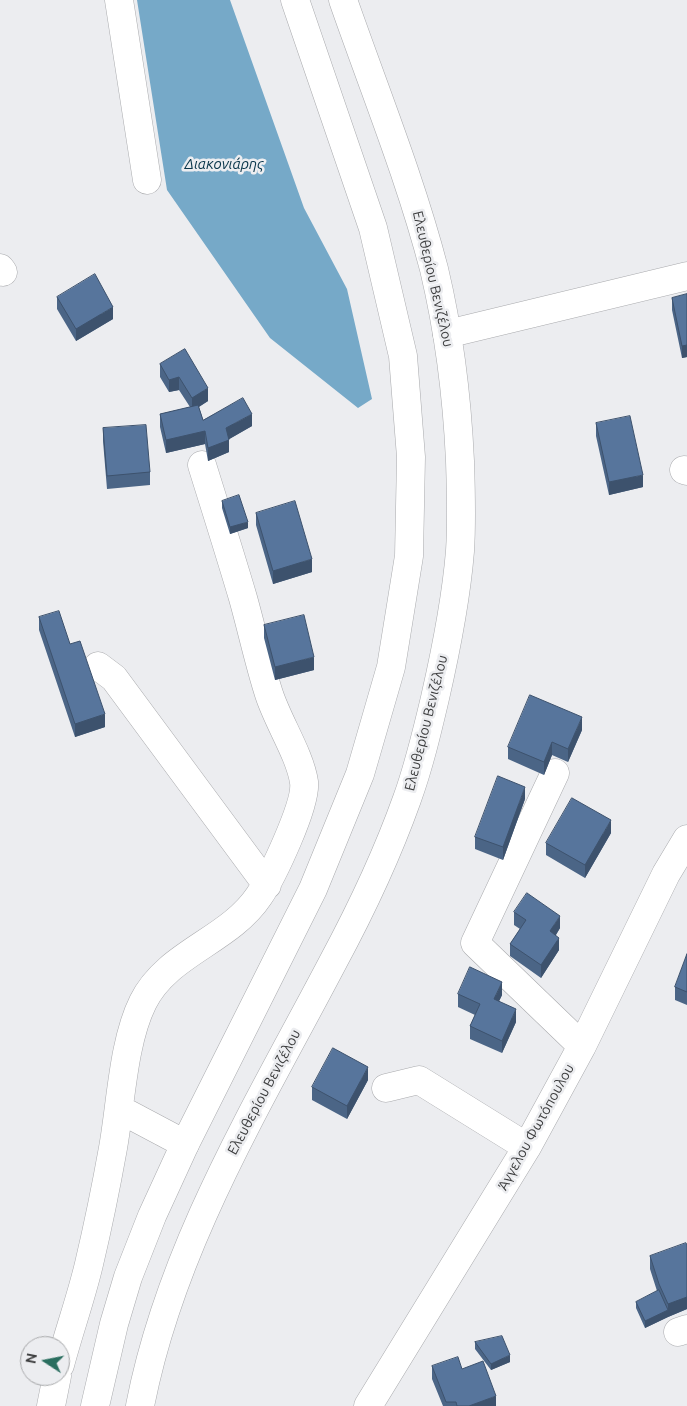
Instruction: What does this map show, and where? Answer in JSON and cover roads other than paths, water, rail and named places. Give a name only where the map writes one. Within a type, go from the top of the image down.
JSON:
[{"type":"main road","points":[[119,0],[147,180]]},
{"type":"main road","points":[[95,1406],[108,1347],[128,1277],[152,1216],[185,1144],[313,890],[360,774],[390,667],[409,556],[411,457],[403,356],[373,228],[295,0]]},
{"type":"main road","name":"Ελευθερίου Βενιζέλου","points":[[140,1406],[172,1290],[198,1227],[256,1107],[355,918],[398,823],[419,761],[448,636],[460,552],[461,516],[459,440],[453,371],[447,334],[433,268],[417,209],[343,0]]},
{"type":"main road","points":[[447,334],[687,276]]},
{"type":"main road","points":[[68,1336],[88,1267],[113,1147],[133,1026],[143,1001],[167,970],[234,924],[257,899],[267,885],[293,829],[304,783],[294,751],[274,710],[264,679],[243,598],[202,466]]},
{"type":"main road","points":[[98,666],[114,678],[267,885]]},
{"type":"main road","points":[[555,774],[475,943],[582,1046]]},
{"type":"main road","name":"Άγγελου Φωτόπουλου","points":[[368,1406],[527,1147],[582,1046],[666,874],[687,839]]},
{"type":"main road","points":[[386,1088],[419,1080],[527,1147]]},
{"type":"main road","points":[[119,1109],[185,1144]]},
{"type":"main road","points":[[51,1406],[56,1386]]},
{"type":"water","name":"Διακονιάρης","points":[[137,0],[230,0],[304,208],[347,289],[372,399],[358,408],[270,338],[167,190]]}]
